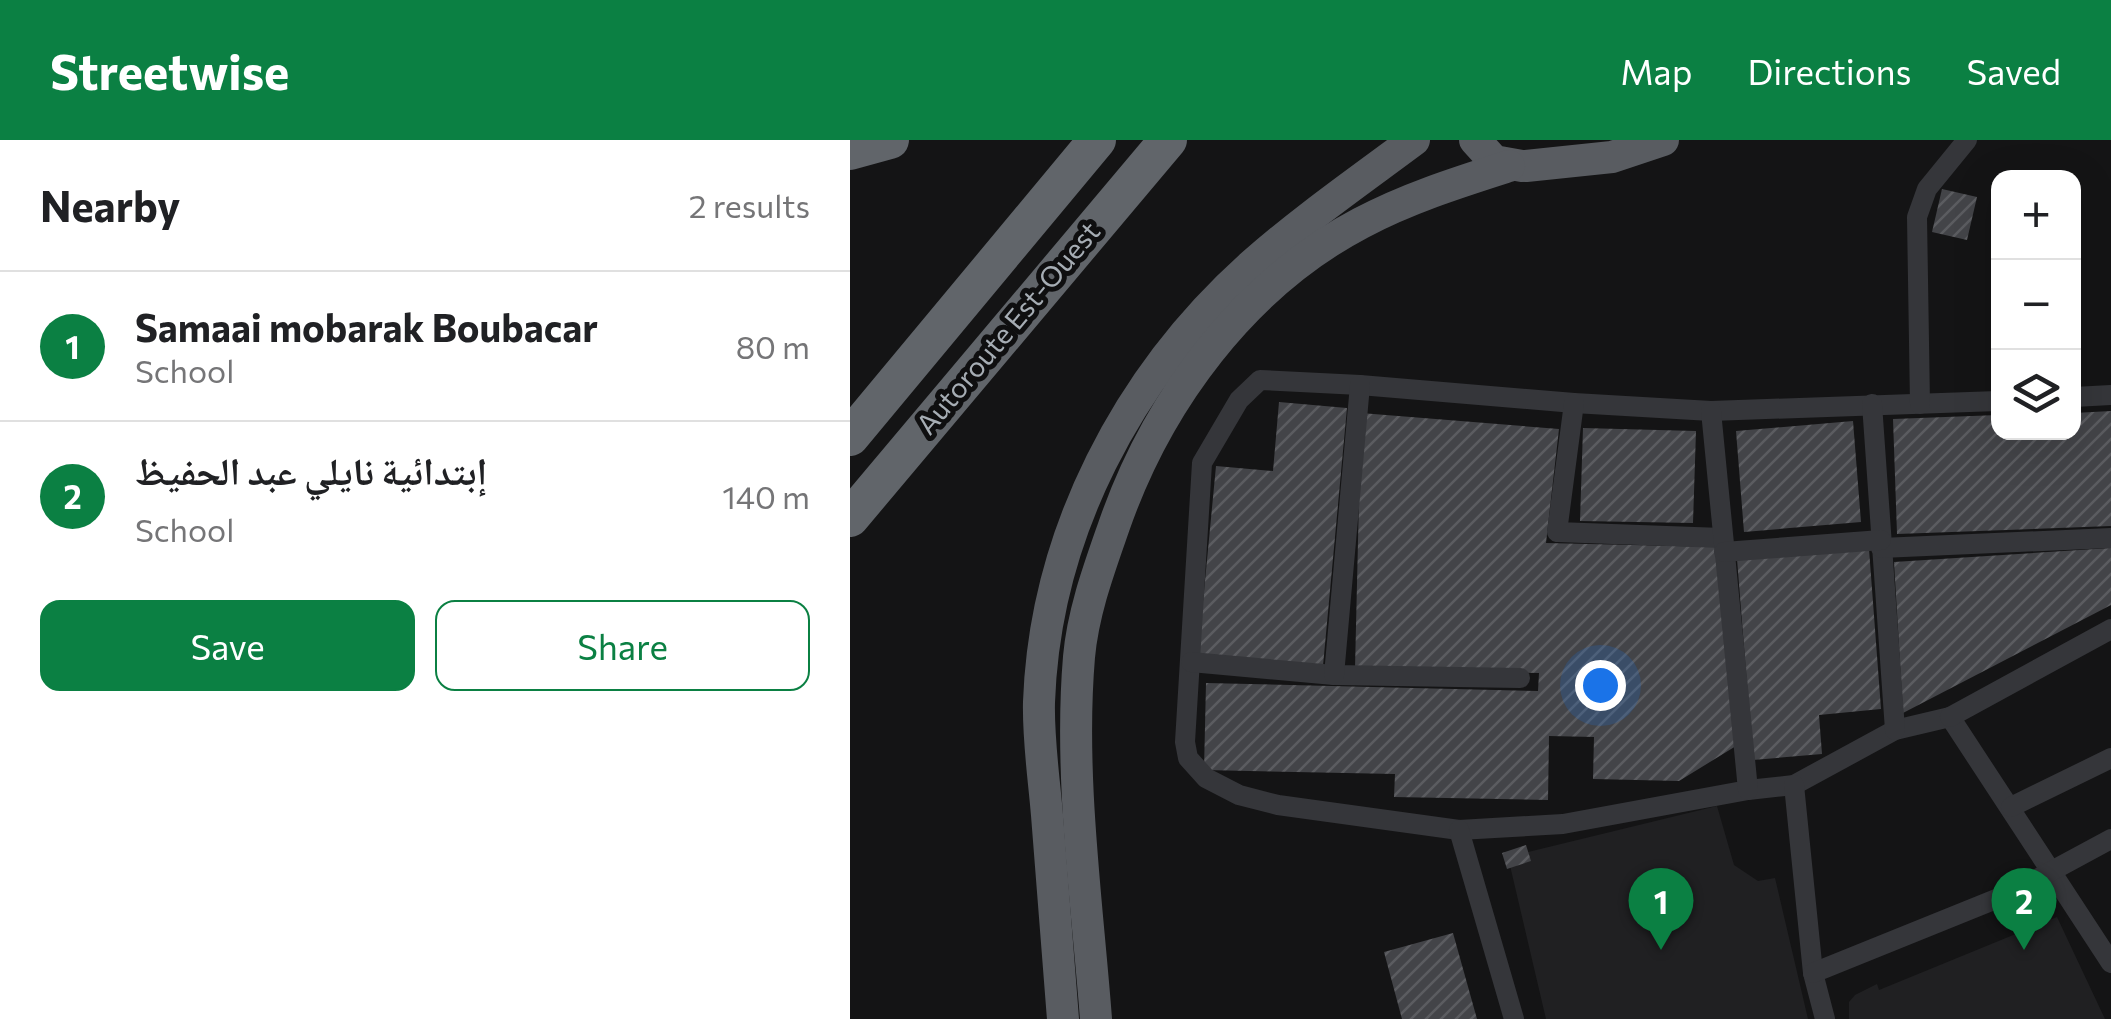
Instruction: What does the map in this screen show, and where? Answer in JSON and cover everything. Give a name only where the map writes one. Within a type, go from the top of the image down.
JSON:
[{"type":"highway","points":[[850,151],[890,140]]},
{"type":"highway","name":"Autoroute Est-Ouest","points":[[850,437],[1097,140]]},
{"type":"highway","name":"Autoroute Est-Ouest","points":[[850,518],[1168,140]]},
{"type":"highway","points":[[1063,1019],[1039,702],[1050,610],[1064,556],[1091,483],[1142,390],[1198,319],[1252,265],[1414,140]]},
{"type":"highway","points":[[1475,140],[1494,161],[1517,166],[1612,157],[1663,140]]},
{"type":"highway","points":[[1096,1019],[1076,743],[1076,696],[1086,609],[1126,490],[1171,403],[1210,350],[1290,270],[1326,244],[1387,210],[1542,161],[1562,140]]},
{"type":"highway","points":[[850,546],[896,460]]},
{"type":"street","points":[[1920,404],[1918,217],[1927,190],[1968,140]]},
{"type":"street","points":[[1991,401],[1711,411],[1260,380],[1239,400],[1202,463],[1184,742],[1188,758],[1206,778],[1239,795],[1278,805],[1459,830],[1564,824],[1794,785],[1895,730],[1950,717],[2111,630]]},
{"type":"street","points":[[1334,675],[1360,384]]},
{"type":"street","points":[[2081,397],[2111,395]]},
{"type":"street","points":[[1574,404],[1557,532],[1723,545],[2111,538]]},
{"type":"street","points":[[1872,404],[1895,730]]},
{"type":"street","points":[[1711,411],[1748,790]]},
{"type":"street","points":[[1191,662],[1334,675],[1520,678]]},
{"type":"street","points":[[1950,717],[2111,963]]},
{"type":"street","points":[[2011,807],[2111,758]]},
{"type":"street","points":[[1794,785],[1814,973],[1825,1019]]},
{"type":"street","points":[[1459,830],[1514,1019]]},
{"type":"street","points":[[1814,973],[2011,893],[2111,839]]},
{"type":"shaded area","points":[[1717,806],[1734,865],[1758,881],[1775,878],[1808,1019],[1546,1019],[1508,857]]},
{"type":"shaded area","points":[[2057,917],[2105,1019],[1849,1019],[1849,1002],[1877,984],[1879,990]]},
{"type":"building","points":[[1942,189],[1977,197],[1967,240],[1932,232]]},
{"type":"building","points":[[1279,402],[1347,408],[1323,666],[1198,654],[1216,466],[1273,471]]},
{"type":"building","points":[[2111,411],[2111,526],[1897,534],[1893,419],[1991,415],[1991,440],[2081,440],[2081,413]]},
{"type":"building","points":[[1361,413],[1559,429],[1546,543],[1719,547],[1736,746],[1679,781],[1593,779],[1594,737],[1549,736],[1548,800],[1394,797],[1395,774],[1204,770],[1206,683],[1538,691],[1539,673],[1355,669]]},
{"type":"building","points":[[1853,421],[1861,522],[1744,532],[1736,431]]},
{"type":"building","points":[[1583,428],[1696,431],[1693,523],[1580,521]]},
{"type":"building","points":[[2111,548],[2111,605],[1903,713],[1894,562]]},
{"type":"building","points":[[1869,549],[1881,709],[1819,715],[1822,754],[1753,760],[1737,559]]},
{"type":"building","points":[[1526,845],[1531,861],[1507,869],[1502,853]]},
{"type":"building","points":[[1453,933],[1477,1019],[1402,1019],[1384,952]]},
{"type":"place","name":"Samaai mobarak Boubacar","points":[[1661,950]]},
{"type":"place","name":"إبتدائية نايلي عبد الحفيظ","points":[[2024,950]]}]
